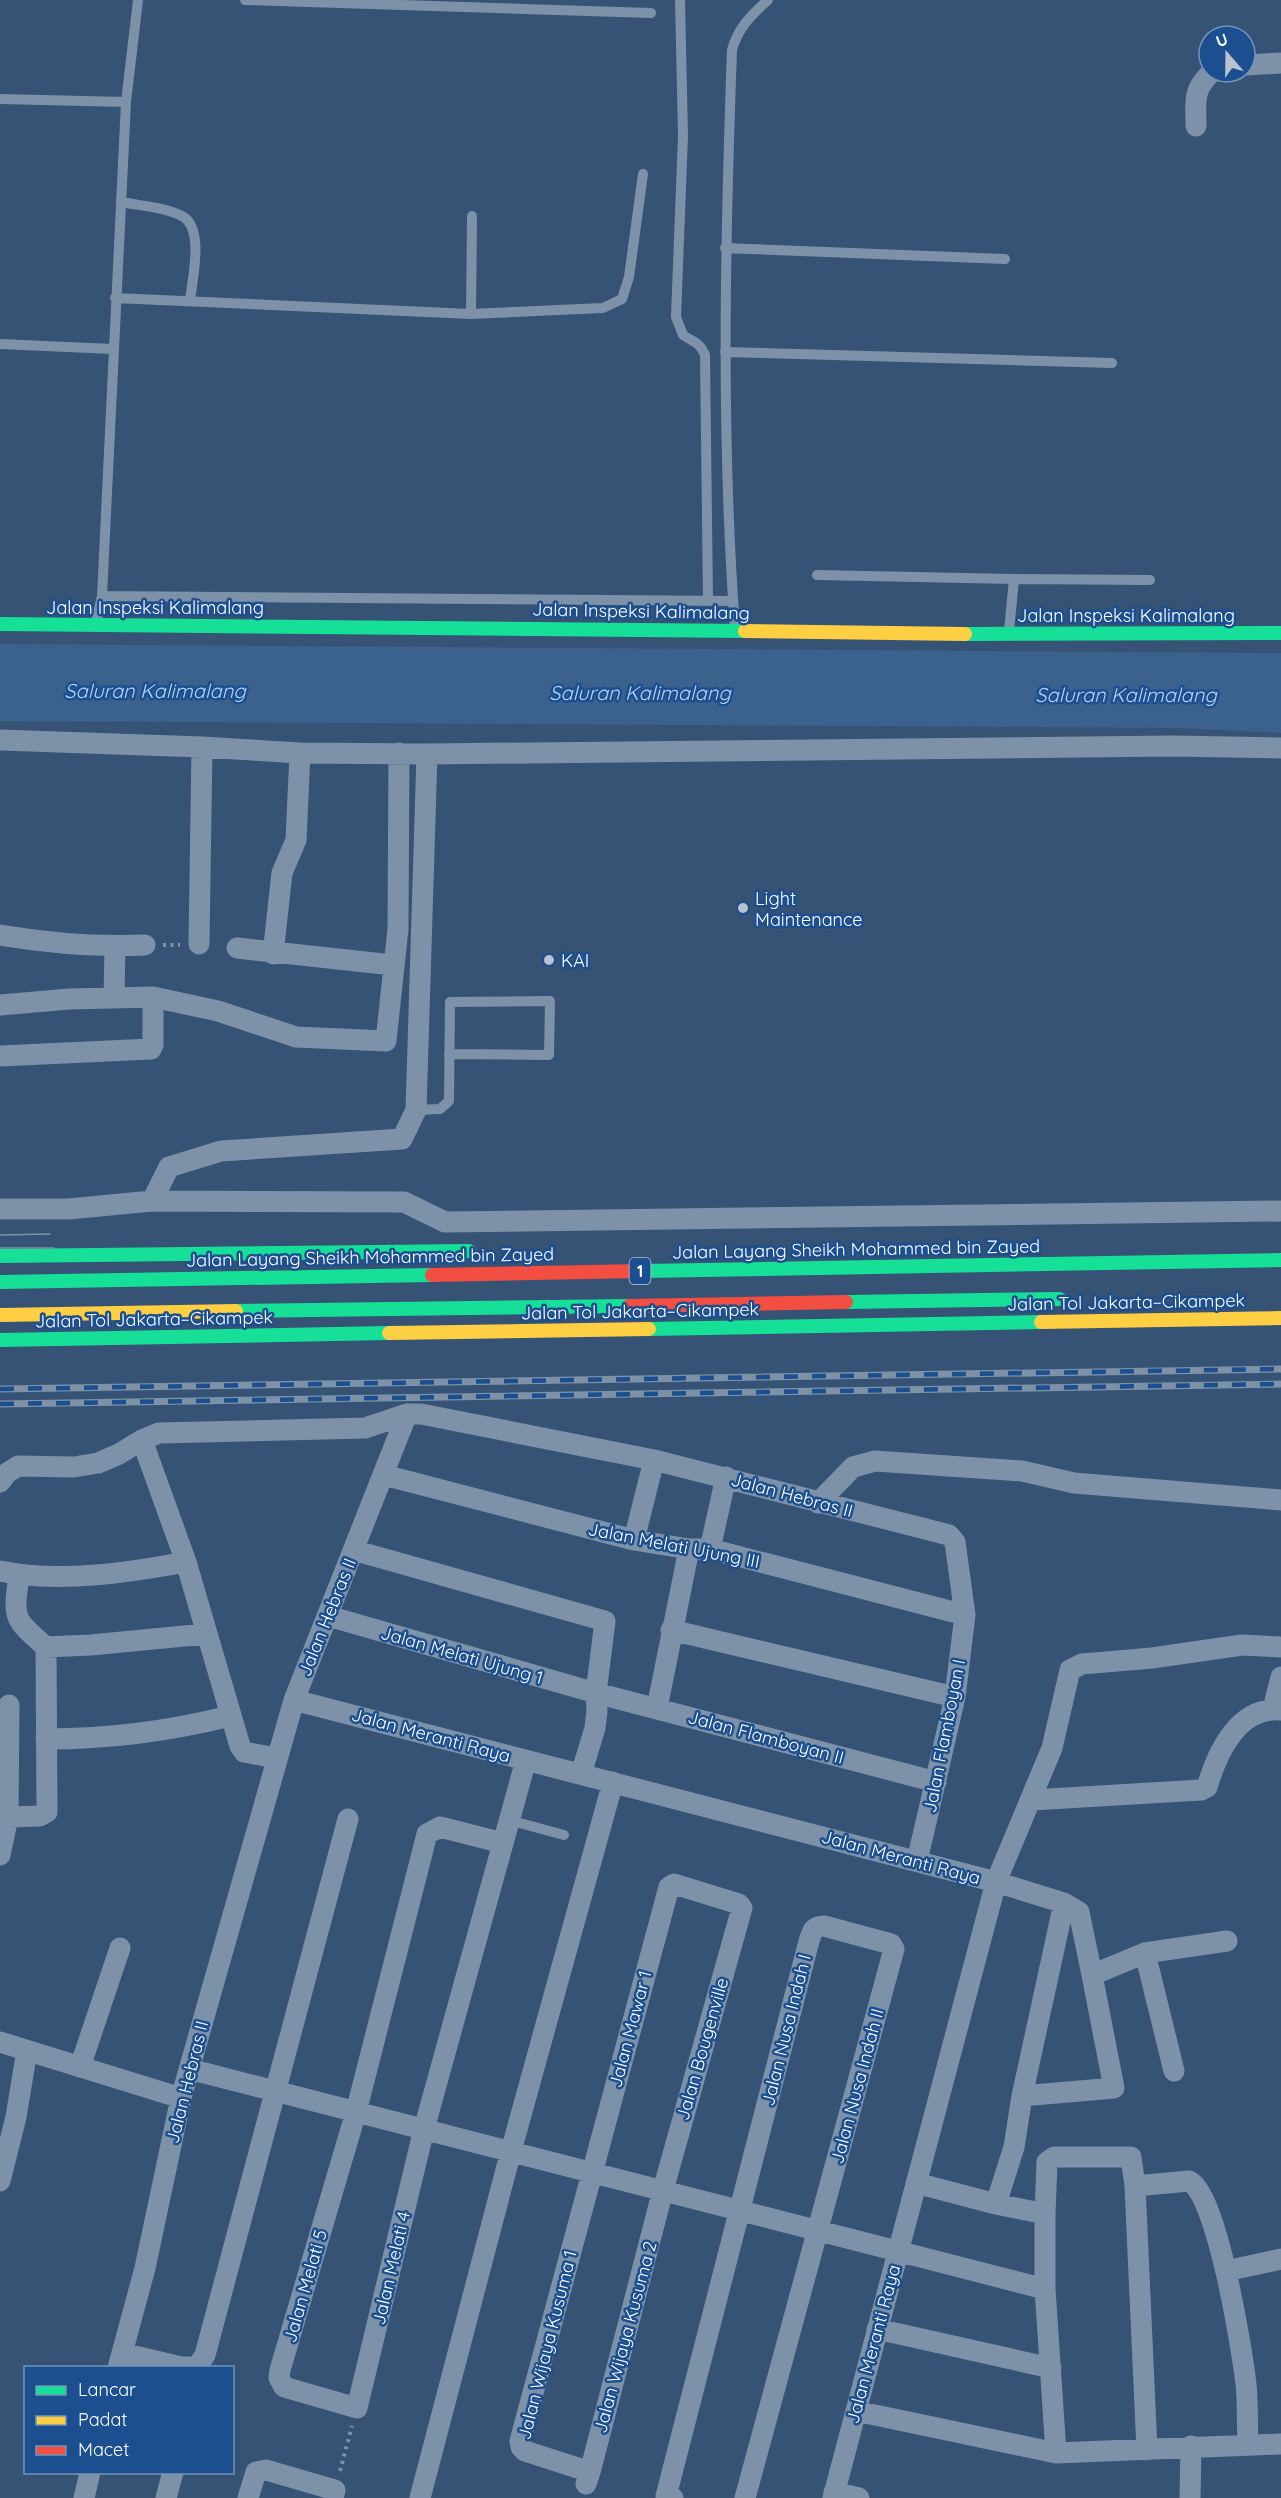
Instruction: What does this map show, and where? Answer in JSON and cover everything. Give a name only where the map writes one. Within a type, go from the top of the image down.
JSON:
[{"type":"main road","name":"Jalan Inspeksi Kalimalang","points":[[0,624],[95,625],[349,612],[735,631],[1009,634],[1281,633]]},
{"type":"main road","points":[[0,1256],[479,1251]]},
{"type":"main road","name":"Jalan Layang Sheikh Mohammed bin Zayed","points":[[0,1282],[1281,1260]]},
{"type":"main road","name":"1","points":[[0,1315],[1077,1298]]},
{"type":"main road","name":"Jalan Tol Jakarta–Cikampek","points":[[0,1340],[1281,1318]]},
{"type":"street","points":[[1257,64],[1281,63]]},
{"type":"street","points":[[1196,126],[1196,96],[1200,84]]},
{"type":"street","points":[[0,740],[300,753],[427,754],[1172,746],[1281,747]]},
{"type":"street","points":[[199,944],[202,747]]},
{"type":"street","points":[[273,954],[282,873],[296,840],[300,753]]},
{"type":"street","points":[[0,1005],[153,997],[218,1011],[296,1037],[386,1041],[398,929],[399,753]]},
{"type":"street","points":[[152,1202],[169,1167],[221,1151],[402,1139],[416,1110],[427,754]]},
{"type":"street","points":[[0,934],[44,942],[114,946],[145,945]]},
{"type":"street","points":[[114,946],[114,998]]},
{"type":"street","points":[[237,948],[273,954],[393,965]]},
{"type":"street","points":[[0,1056],[151,1049],[153,1045],[153,997]]},
{"type":"street","points":[[0,1209],[69,1209],[152,1202],[404,1202],[445,1222],[1281,1211]]},
{"type":"street","points":[[0,1482],[7,1473],[18,1466],[74,1467],[98,1463],[159,1433],[365,1428],[407,1414]]},
{"type":"street","name":"Jalan Hebras II","points":[[120,2360],[146,2268],[181,2097],[276,1758],[294,1700],[407,1414],[421,1414],[654,1460],[954,1538]]},
{"type":"street","points":[[142,1440],[186,1562],[230,1716],[244,1752],[276,1758]]},
{"type":"street","points":[[634,1540],[654,1460]]},
{"type":"street","points":[[818,1503],[853,1467],[875,1461],[1022,1471],[1074,1483],[1281,1500]]},
{"type":"street","name":"Jalan Melati Ujung III","points":[[384,1475],[634,1540],[700,1549],[965,1615]]},
{"type":"street","points":[[657,1708],[671,1630],[726,1477]]},
{"type":"street","name":"Jalan Flamboyan I","points":[[917,1862],[955,1698],[965,1615],[954,1538]]},
{"type":"street","points":[[353,1550],[605,1621],[596,1693],[595,1728],[581,1774]]},
{"type":"street","points":[[186,1562],[102,1574],[10,1573],[16,1616],[20,1624],[46,1647],[205,1634]]},
{"type":"street","name":"Jalan Melati Ujung 1","points":[[328,1617],[596,1693]]},
{"type":"street","points":[[671,1630],[955,1698]]},
{"type":"street","points":[[1022,2096],[1114,2088],[1079,1912],[1064,1903],[996,1882],[1052,1748],[1070,1670],[1082,1664],[1152,1658],[1242,1645],[1281,1647]]},
{"type":"street","points":[[8,1817],[40,1816],[47,1812],[46,1647]]},
{"type":"street","points":[[1032,1800],[1201,1790],[1207,1787],[1215,1761],[1234,1731],[1252,1717],[1277,1710],[1281,1677]]},
{"type":"street","name":"Jalan Flamboyan II","points":[[596,1693],[936,1782]]},
{"type":"street","name":"Jalan Meranti Raya","points":[[294,1700],[996,1882],[833,2495]]},
{"type":"street","points":[[0,1856],[8,1817],[9,1705]]},
{"type":"street","points":[[46,1739],[86,1739],[183,1728],[230,1716]]},
{"type":"street","name":"Jalan Melati 4","points":[[357,2408],[424,2129],[526,1760]]},
{"type":"street","points":[[420,2498],[511,2151],[613,1782]]},
{"type":"street","points":[[198,2366],[205,2355],[348,1819]]},
{"type":"street","name":"Jalan Melati 5","points":[[357,2408],[284,2386],[279,2378],[356,2112],[427,1834],[440,1827],[503,1843]]},
{"type":"street","name":"Jalan Bougenville","points":[[663,2190],[742,1908],[739,1904],[674,1884],[670,1886]]},
{"type":"street","name":"Jalan Mawar 1","points":[[592,2172],[670,1886]]},
{"type":"street","points":[[996,2204],[1014,2147],[1022,2096],[1064,1903]]},
{"type":"street","name":"Jalan Nusa Indah I","points":[[740,2210],[813,1930],[817,1926],[824,1926],[891,1944]]},
{"type":"street","points":[[1092,1975],[1145,1953],[1227,1941]]},
{"type":"street","name":"Jalan Nusa Indah II","points":[[745,2498],[894,1949],[891,1944]]},
{"type":"street","points":[[80,2067],[120,1948]]},
{"type":"street","points":[[1145,1953],[1174,2070]]},
{"type":"street","points":[[0,2042],[181,2097]]},
{"type":"street","points":[[0,2181],[16,2117],[27,2050]]},
{"type":"street","points":[[189,2069],[1046,2289]]},
{"type":"street","points":[[1056,2453],[1046,2289],[1045,2214],[1047,2162],[1054,2157],[1131,2157],[1135,2186],[1147,2450]]},
{"type":"street","name":"Jalan Wijaya Kusuma 1","points":[[588,2478],[525,2451],[520,2441],[592,2172]]},
{"type":"street","points":[[1135,2186],[1189,2181],[1196,2184],[1209,2213],[1226,2271],[1238,2325],[1245,2376],[1248,2444]]},
{"type":"street","points":[[916,2183],[1045,2214]]},
{"type":"street","name":"Jalan Wijaya Kusuma 2","points":[[588,2478],[663,2190]]},
{"type":"street","points":[[673,2498],[666,2496],[740,2210]]},
{"type":"street","points":[[1226,2271],[1281,2259]]},
{"type":"street","points":[[878,2329],[1050,2368]]},
{"type":"street","points":[[120,2360],[172,2366]]},
{"type":"street","points":[[856,2411],[1056,2453],[1281,2444]]},
{"type":"street","points":[[1190,2498],[1191,2446]]},
{"type":"street","points":[[248,2498],[256,2472],[260,2470],[266,2470],[334,2494]]},
{"type":"street","points":[[84,2498],[90,2474]]},
{"type":"street","points":[[166,2498],[172,2474]]},
{"type":"street","points":[[833,2495],[859,2498]]},
{"type":"lane","points":[[95,625],[102,596],[112,349],[126,102],[138,0]]},
{"type":"lane","points":[[245,0],[548,5],[651,13]]},
{"type":"lane","points":[[680,0],[683,136],[676,316],[683,335],[702,347],[705,355],[708,600]]},
{"type":"lane","points":[[735,631],[725,352],[725,249],[732,50],[743,24],[768,0]]},
{"type":"lane","points":[[0,99],[126,102]]},
{"type":"lane","points":[[115,298],[471,314],[603,308],[622,298],[629,277],[643,174]]},
{"type":"lane","points":[[122,202],[172,213],[186,219],[196,238],[190,301]]},
{"type":"lane","points":[[471,314],[472,216]]},
{"type":"lane","points":[[725,249],[1005,259]]},
{"type":"lane","points":[[0,344],[112,349]]},
{"type":"lane","points":[[725,352],[1112,363]]},
{"type":"lane","points":[[817,575],[1150,580]]},
{"type":"lane","points":[[1009,634],[1014,579]]},
{"type":"lane","points":[[102,596],[349,612],[733,601]]},
{"type":"lane","points":[[416,1110],[440,1109],[449,1101],[449,1054],[450,1002],[550,1001],[549,1055],[449,1054]]},
{"type":"lane","points":[[509,1820],[564,1835]]},
{"type":"path","points":[[334,2494],[357,2408]]},
{"type":"water","name":"Saluran Kalimalang","points":[[0,644],[1281,653],[1281,733],[1181,728],[0,721]]},
{"type":"tram line","points":[[0,1235],[50,1234]]},
{"type":"tram line","points":[[0,1248],[54,1248]]},
{"type":"railway","points":[[0,1389],[1281,1369]]},
{"type":"railway","points":[[0,1404],[1281,1384]]},
{"type":"traffic: fast","points":[[0,624],[745,631]]},
{"type":"traffic: fast","points":[[965,634],[1281,633]]},
{"type":"traffic: fast","points":[[0,1256],[469,1251]]},
{"type":"traffic: fast","points":[[642,1271],[1281,1260]]},
{"type":"traffic: fast","points":[[0,1282],[432,1275]]},
{"type":"traffic: fast","points":[[846,1302],[1060,1299]]},
{"type":"traffic: fast","points":[[236,1311],[629,1306]]},
{"type":"traffic: fast","points":[[649,1329],[1041,1322]]},
{"type":"traffic: fast","points":[[0,1340],[389,1333]]},
{"type":"traffic: slow","points":[[745,631],[965,634]]},
{"type":"traffic: slow","points":[[0,1315],[236,1311]]},
{"type":"traffic: slow","points":[[1041,1322],[1281,1318]]},
{"type":"traffic: slow","points":[[389,1333],[649,1329]]},
{"type":"traffic: jam","points":[[432,1275],[642,1271]]},
{"type":"traffic: jam","points":[[629,1306],[846,1302]]},
{"type":"place","name":"Light Maintenance","points":[[743,908]]},
{"type":"place","name":"KAI","points":[[549,960]]}]
